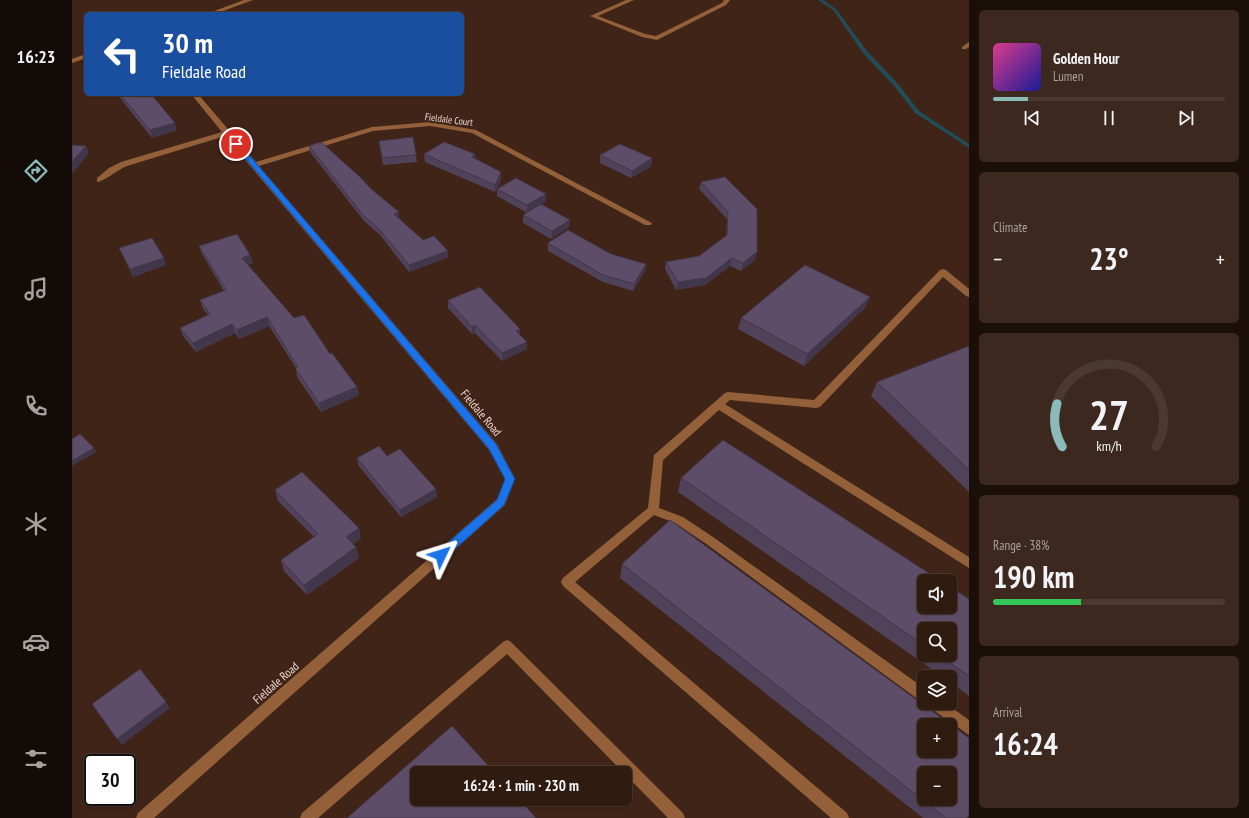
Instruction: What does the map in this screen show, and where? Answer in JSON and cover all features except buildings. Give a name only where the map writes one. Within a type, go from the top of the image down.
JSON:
[{"type":"street","points":[[215,12],[250,0]]},
{"type":"street","points":[[631,0],[594,16],[644,36],[657,38],[724,4],[727,0]]},
{"type":"street","points":[[72,61],[84,57]]},
{"type":"street","name":"Fieldale Road","points":[[143,818],[501,502],[510,479],[493,447],[196,96]]},
{"type":"street","name":"Fieldale Court","points":[[254,165],[372,129],[430,124],[474,131],[648,223]]},
{"type":"street","points":[[100,180],[112,170],[124,164],[227,133]]},
{"type":"street","points":[[842,818],[567,582],[653,510],[658,458],[728,396],[816,404],[943,272],[969,294]]},
{"type":"street","points":[[718,404],[969,562]]},
{"type":"street","points":[[653,510],[679,520],[709,540],[917,691]]},
{"type":"street","points":[[306,818],[508,646],[678,818]]},
{"type":"street","points":[[944,710],[969,728]]},
{"type":"waterway","points":[[820,0],[835,10],[865,52],[897,86],[917,112],[969,146]]},
{"type":"route","points":[[236,144],[493,447],[510,479],[501,502],[441,555]]}]
